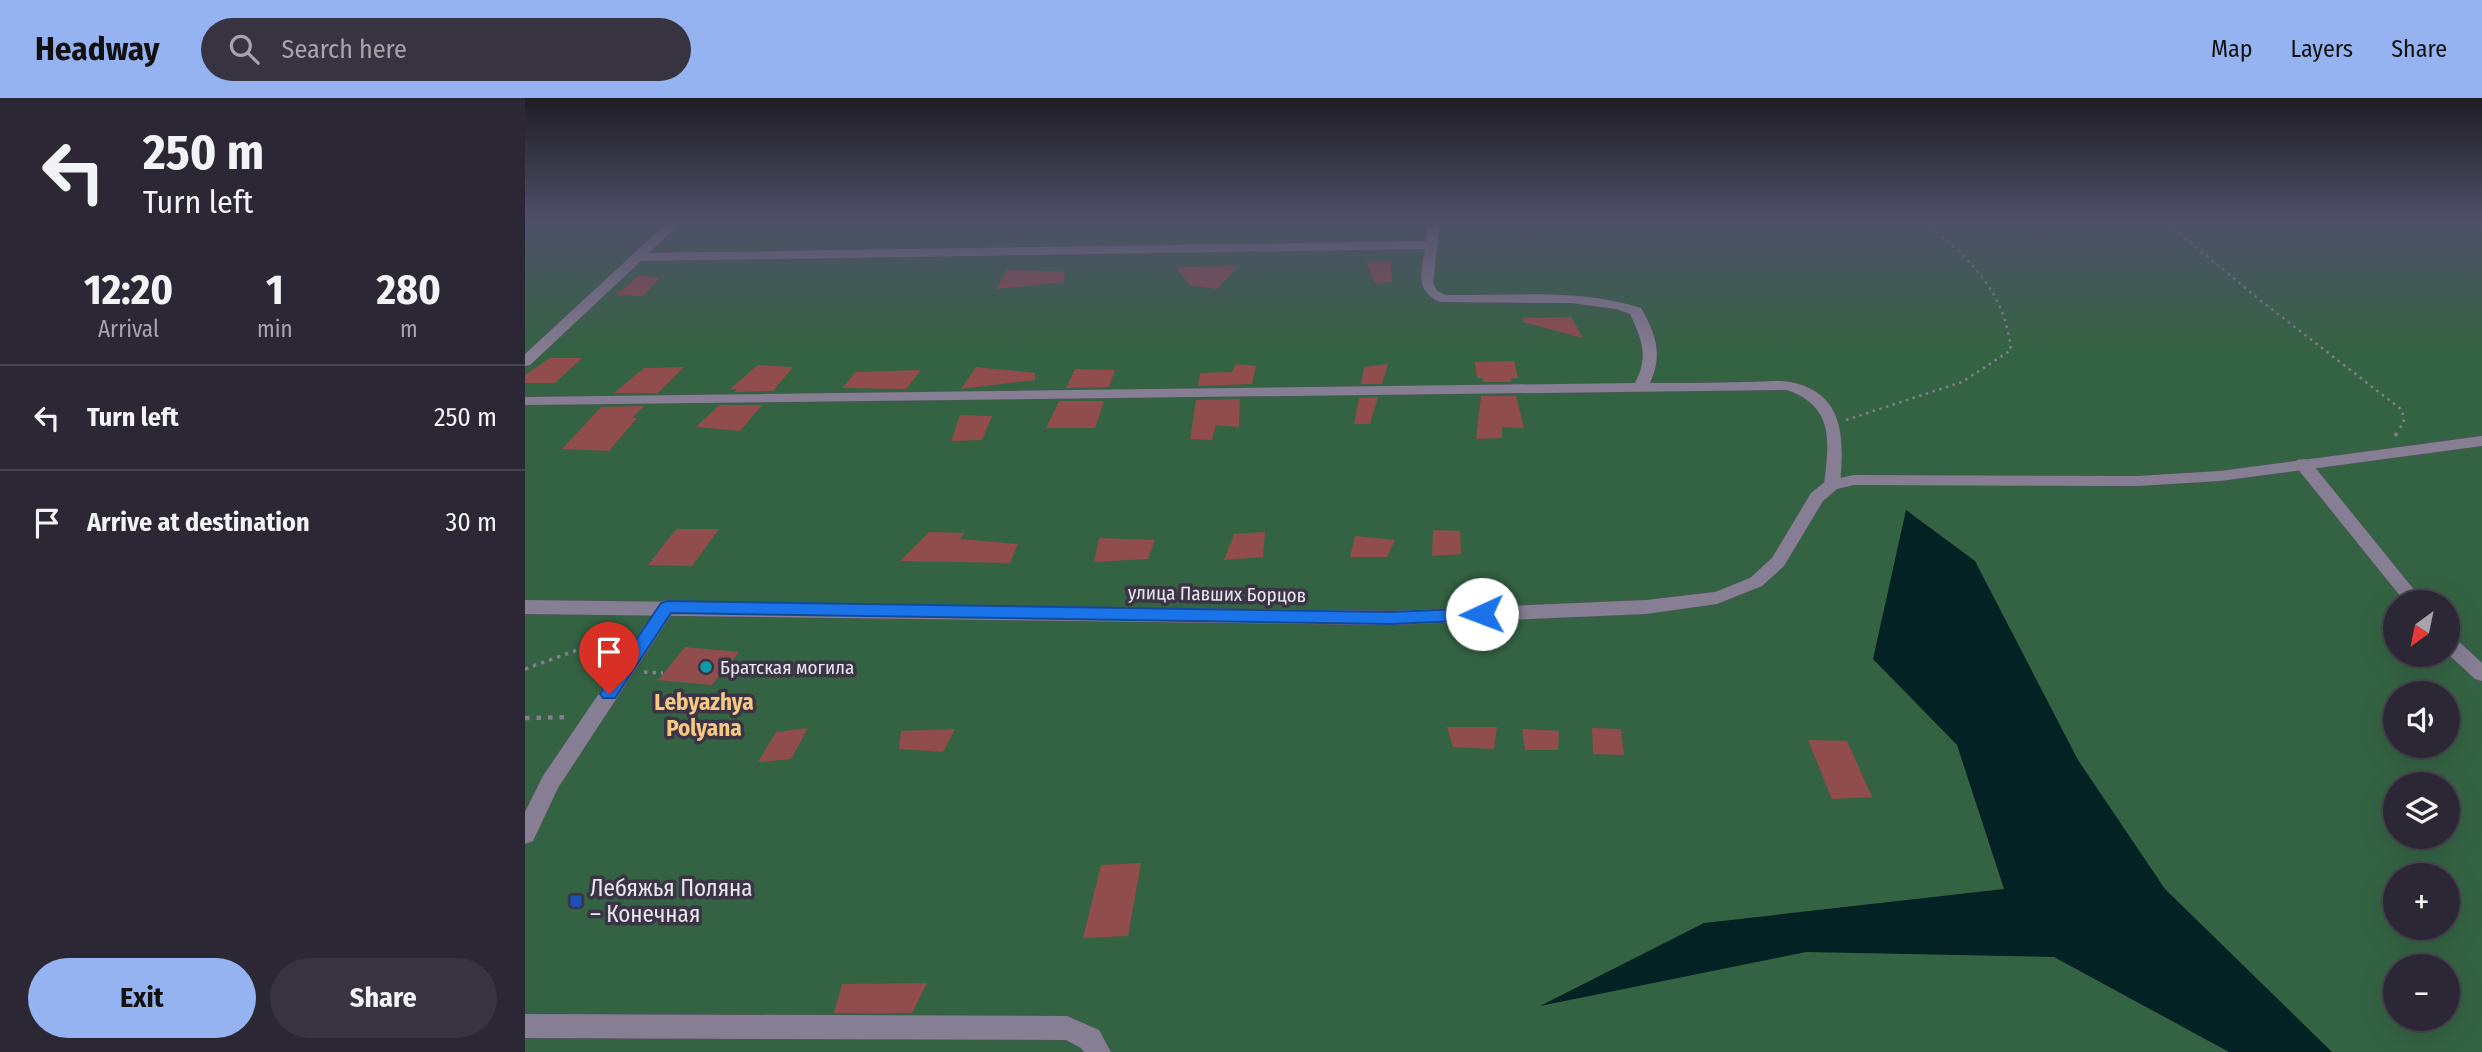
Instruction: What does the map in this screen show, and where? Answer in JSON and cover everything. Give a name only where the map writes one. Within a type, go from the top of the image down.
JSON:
[{"type":"street","points":[[525,362],[632,265]]},
{"type":"street","points":[[1428,265],[1427,283],[1433,293],[1444,299],[1566,300],[1623,305],[1636,311],[1653,352],[1653,363],[1641,387]]},
{"type":"street","points":[[525,401],[1789,386],[1806,390],[1818,399],[1834,423],[1836,452],[1832,485],[1854,480],[2137,481],[2220,476],[2482,441]]},
{"type":"street","points":[[2303,464],[2405,590]]},
{"type":"street","name":"улица Павших Борцов","points":[[525,607],[663,614],[1391,618],[1646,607],[1717,598],[1756,582],[1779,562],[1817,497],[1832,485]]},
{"type":"street","points":[[525,834],[549,782],[663,614]]},
{"type":"street","points":[[2461,655],[2482,674]]},
{"type":"street","points":[[525,1026],[1067,1028],[1090,1040],[1098,1052]]},
{"type":"path","points":[[1834,423],[1962,382],[2011,350],[2011,330],[2006,312],[1976,265]]},
{"type":"path","points":[[2217,265],[2402,410],[2404,422],[2384,453]]},
{"type":"path","points":[[525,669],[663,614]]},
{"type":"path","points":[[525,718],[594,716]]},
{"type":"green space","points":[[525,265],[2482,265],[2482,1052],[525,1052]]},
{"type":"shaded area","points":[[1906,510],[1975,561],[2078,760],[2165,889],[2332,1052],[2229,1052],[2054,957],[1806,952],[1540,1006],[1704,923],[2004,889],[1957,745],[1873,659]]},
{"type":"building","points":[[1367,265],[1391,265],[1392,282],[1375,283]]},
{"type":"building","points":[[1238,266],[1217,289],[1190,285],[1175,267]]},
{"type":"building","points":[[1007,270],[1064,271],[1065,282],[996,289]]},
{"type":"building","points":[[639,275],[659,278],[643,296],[616,295]]},
{"type":"building","points":[[1571,317],[1583,338],[1523,322],[1523,318]]},
{"type":"building","points":[[550,358],[582,358],[555,383],[525,383],[525,375]]},
{"type":"building","points":[[1514,361],[1518,378],[1511,378],[1512,382],[1482,382],[1483,378],[1477,378],[1475,362]]},
{"type":"building","points":[[1236,364],[1256,366],[1252,384],[1198,386],[1200,373],[1232,372]]},
{"type":"building","points":[[1388,364],[1382,384],[1361,384],[1364,367]]},
{"type":"building","points":[[758,365],[793,367],[773,391],[734,392],[737,389],[730,389]]},
{"type":"building","points":[[684,367],[658,393],[614,393],[644,368]]},
{"type":"building","points":[[976,367],[1035,373],[1035,380],[961,389]]},
{"type":"building","points":[[1075,369],[1115,370],[1109,387],[1066,388]]},
{"type":"building","points":[[921,370],[906,389],[842,388],[856,372]]},
{"type":"building","points":[[1481,396],[1516,396],[1524,428],[1502,427],[1502,438],[1476,439]]},
{"type":"building","points":[[1378,397],[1370,424],[1354,424],[1359,398]]},
{"type":"building","points":[[1240,399],[1239,427],[1216,425],[1212,440],[1190,439],[1196,400]]},
{"type":"building","points":[[1059,401],[1104,401],[1095,428],[1046,428]]},
{"type":"building","points":[[719,405],[762,405],[740,431],[696,427]]},
{"type":"building","points":[[644,406],[632,418],[637,418],[609,451],[562,449],[601,407]]},
{"type":"building","points":[[960,415],[992,416],[982,440],[951,441]]},
{"type":"building","points":[[676,529],[719,529],[692,566],[648,565]]},
{"type":"building","points":[[1433,530],[1460,531],[1461,554],[1432,556]]},
{"type":"building","points":[[929,532],[965,533],[960,539],[1018,544],[1010,563],[900,561]]},
{"type":"building","points":[[1265,532],[1263,557],[1224,560],[1234,534]]},
{"type":"building","points":[[1355,536],[1395,540],[1387,557],[1350,557]]},
{"type":"building","points":[[1099,538],[1155,540],[1148,559],[1094,562]]},
{"type":"building","points":[[685,647],[739,652],[712,685],[658,680]]},
{"type":"building","points":[[1447,727],[1497,727],[1494,749],[1453,747]]},
{"type":"building","points":[[808,728],[791,759],[758,762],[776,732]]},
{"type":"building","points":[[1592,728],[1621,729],[1624,755],[1593,754]]},
{"type":"building","points":[[955,729],[943,752],[899,749],[901,731]]},
{"type":"building","points":[[1522,729],[1559,731],[1558,750],[1525,750]]},
{"type":"building","points":[[1808,740],[1847,741],[1872,797],[1832,799]]},
{"type":"building","points":[[1141,863],[1128,936],[1083,938],[1101,865]]},
{"type":"building","points":[[927,983],[912,1013],[834,1013],[842,984]]},
{"type":"place","name":"Братская могила","points":[[706,667]]},
{"type":"place","name":"Лебяжья Поляна – Конечная","points":[[576,901]]},
{"type":"district","name":"Lebyazhya Polyana","points":[[704,715]]},
{"type":"route","points":[[609,694],[667,607],[1391,618],[1482,614]]}]
